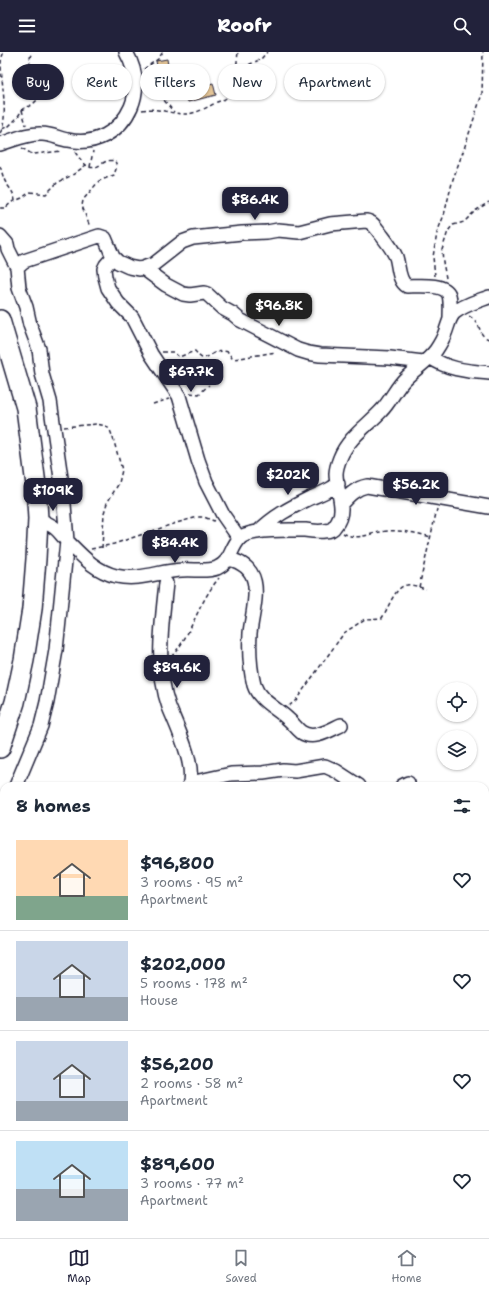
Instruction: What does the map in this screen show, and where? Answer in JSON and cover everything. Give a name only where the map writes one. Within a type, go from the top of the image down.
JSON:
[{"type":"highway","points":[[0,320],[26,408],[36,485],[38,519],[32,609],[24,660],[15,702],[0,748]]},
{"type":"street","points":[[6,142],[29,135],[42,134],[66,145],[101,138],[112,133],[129,112],[136,92],[136,71],[126,52]]},
{"type":"street","points":[[16,267],[24,261],[94,236],[102,236],[105,238],[113,257],[118,262],[129,267],[143,268],[158,261],[182,242],[193,238],[278,230],[298,232],[330,224],[366,221],[374,226],[390,245],[396,256],[401,280],[404,284],[407,286],[441,289],[449,294],[450,318],[442,341],[427,360],[405,378],[382,410],[353,438],[340,456],[336,475],[341,504],[338,522],[335,528],[322,532],[279,530],[258,532],[236,538]]},
{"type":"street","points":[[0,236],[7,244],[8,250],[16,267],[19,288],[39,349],[43,378],[48,395],[71,545],[56,650],[41,726],[18,782]]},
{"type":"street","points":[[113,257],[106,265],[104,270],[108,288],[115,299],[132,317],[151,354],[179,396],[206,482],[236,538],[231,561]]},
{"type":"street","points":[[143,268],[160,281],[183,294],[208,294],[222,308],[240,320],[298,350],[320,355],[427,360],[454,369],[489,373]]},
{"type":"street","points":[[450,318],[454,313],[462,308],[489,297]]},
{"type":"street","points":[[258,532],[267,523],[280,514],[311,498],[328,492],[338,484]]},
{"type":"street","points":[[341,504],[354,491],[361,487],[367,486],[489,507]]},
{"type":"street","points":[[38,519],[56,528],[83,558],[94,567],[105,573],[117,576],[161,579],[174,578],[195,570],[217,568],[231,561],[248,568],[254,581],[255,606],[250,645],[254,686],[263,699],[306,735],[319,734],[341,725]]},
{"type":"street","points":[[161,579],[163,616],[161,667],[165,692],[188,759],[190,768],[190,782]]},
{"type":"street","points":[[201,782],[231,774],[263,773],[283,770],[295,771],[325,766],[353,782]]},
{"type":"street","points":[[79,1238],[88,1238]]},
{"type":"path","points":[[0,133],[4,115],[1,65],[4,52]]},
{"type":"path","points":[[2,129],[9,126],[22,110],[33,104],[40,97],[39,86],[30,66],[32,52]]},
{"type":"path","points":[[163,52],[152,64],[136,71],[154,87],[174,112]]},
{"type":"path","points":[[237,64],[238,52]]},
{"type":"path","points":[[251,64],[261,59],[267,52]]},
{"type":"path","points":[[441,289],[433,257],[437,233],[482,94],[483,52]]},
{"type":"path","points":[[129,112],[154,109],[187,114],[223,100]]},
{"type":"path","points":[[22,110],[23,119],[29,135]]},
{"type":"path","points":[[90,167],[93,152],[101,138]]},
{"type":"path","points":[[6,142],[34,154],[66,145],[80,160],[90,167],[96,168],[109,160],[115,161],[117,166],[114,175],[99,181],[87,194],[82,203],[83,210],[94,236]]},
{"type":"path","points":[[0,208],[5,208],[32,191],[46,194],[57,183],[74,174],[86,165]]},
{"type":"path","points":[[0,166],[3,177],[12,189],[15,201]]},
{"type":"path","points":[[441,289],[442,250],[448,231],[453,224],[464,222],[489,202]]},
{"type":"path","points":[[462,308],[476,322],[481,334],[489,339]]},
{"type":"path","points":[[151,354],[170,352],[179,357],[195,351],[200,357],[204,358],[222,351],[228,352],[234,359],[246,356],[298,350]]},
{"type":"path","points":[[153,404],[186,394],[199,394],[210,385]]},
{"type":"path","points":[[53,428],[96,424],[106,426],[110,430],[122,470],[120,483],[107,502],[104,513],[102,548]]},
{"type":"path","points":[[418,587],[440,498]]},
{"type":"path","points":[[71,545],[90,550],[102,548],[198,517],[209,518],[236,538]]},
{"type":"path","points":[[335,528],[353,538],[387,531],[411,532],[431,537]]},
{"type":"path","points":[[161,667],[175,653],[184,641],[206,597],[231,561]]},
{"type":"path","points":[[277,710],[290,706],[296,700],[345,632],[365,619],[382,618],[393,597],[402,587],[410,585],[426,589]]},
{"type":"building","points":[[167,59],[168,64],[157,64],[156,61]]},
{"type":"building","points":[[213,83],[216,95],[210,96],[210,84]]}]
